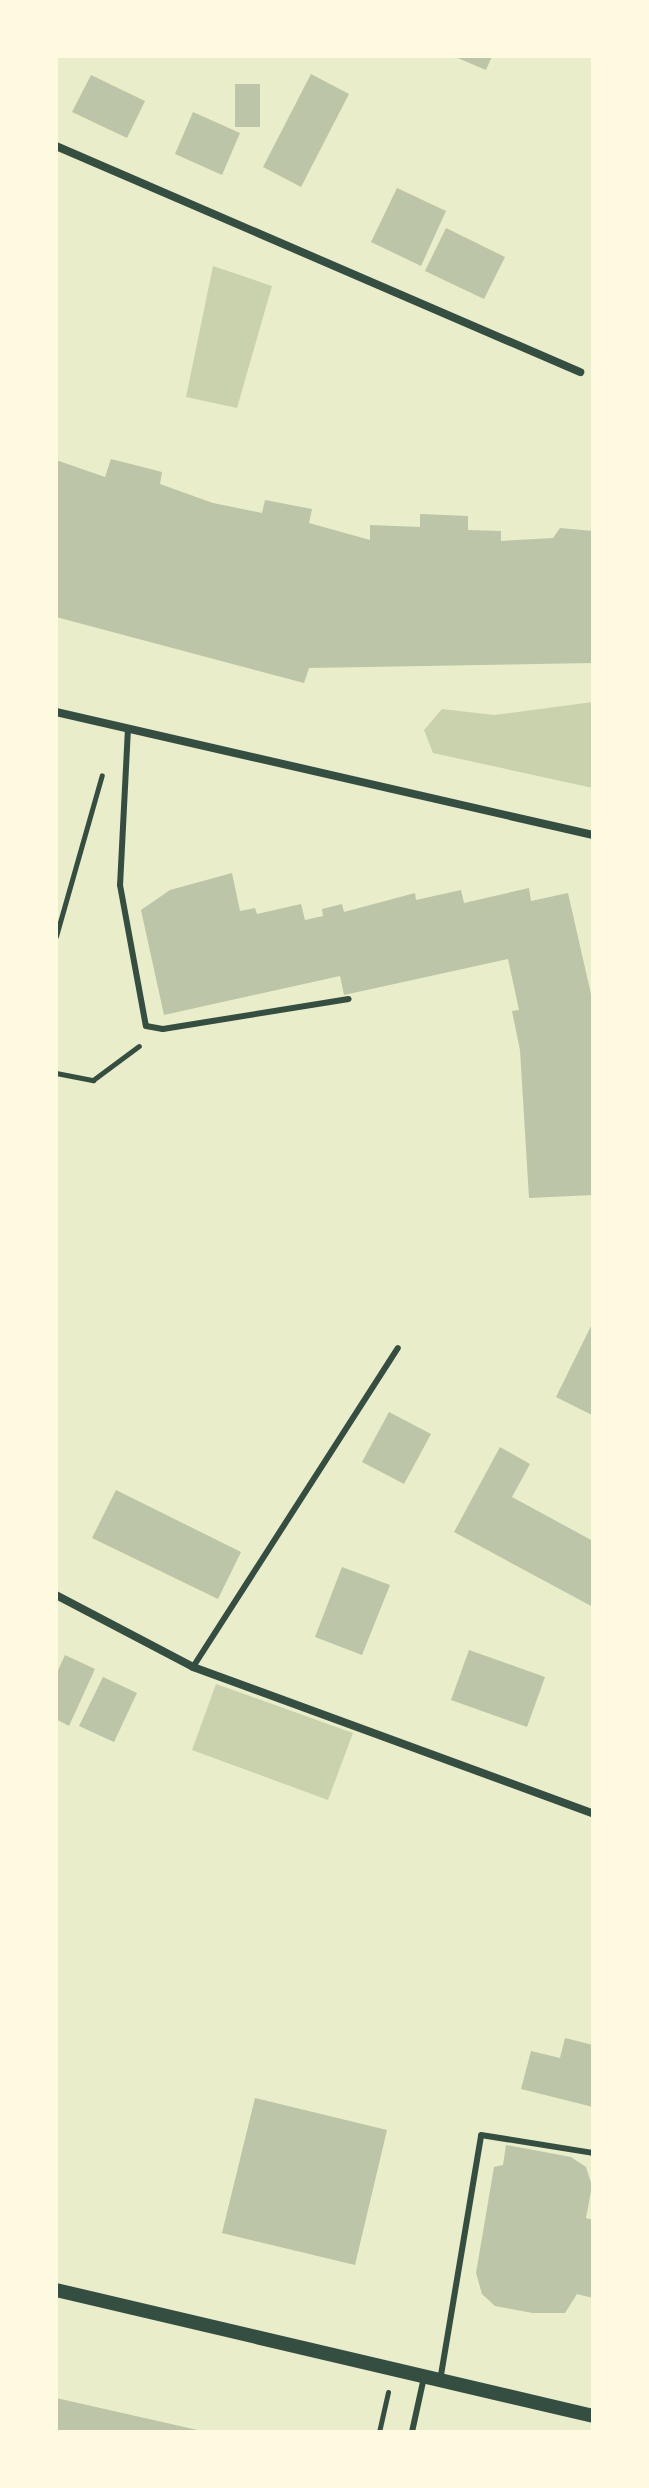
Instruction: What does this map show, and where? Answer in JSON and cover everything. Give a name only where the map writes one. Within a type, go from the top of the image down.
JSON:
[{"type":"street","points":[[56,146],[580,372]]},
{"type":"street","points":[[56,712],[593,835]]},
{"type":"street","points":[[56,1595],[193,1667],[593,1813]]},
{"type":"street","points":[[56,2290],[593,2416]]},
{"type":"lane","points":[[128,728],[120,885],[146,1026],[163,1029],[349,999]]},
{"type":"lane","points":[[193,1667],[398,1348]]},
{"type":"lane","points":[[440,2381],[481,2135],[593,2153]]},
{"type":"lane","points":[[412,2432],[424,2377]]},
{"type":"path","points":[[56,936],[102,772]]},
{"type":"path","points":[[56,1073],[93,1080],[163,1029]]},
{"type":"green space","points":[[213,266],[272,286],[237,408],[186,397]]},
{"type":"green space","points":[[593,702],[593,788],[433,753],[424,730],[442,709],[494,715]]},
{"type":"green space","points":[[216,1684],[353,1733],[328,1800],[192,1750]]},
{"type":"building","points":[[453,56],[492,56],[486,70]]},
{"type":"building","points":[[311,74],[349,94],[301,187],[263,167]]},
{"type":"building","points":[[91,75],[145,101],[127,138],[72,112]]},
{"type":"building","points":[[235,84],[260,84],[260,127],[235,127]]},
{"type":"building","points":[[193,112],[240,133],[222,175],[175,154]]},
{"type":"building","points":[[397,188],[446,211],[421,266],[371,242]]},
{"type":"building","points":[[446,228],[505,257],[484,299],[425,271]]},
{"type":"building","points":[[111,459],[162,472],[160,484],[213,503],[262,513],[265,500],[312,509],[309,523],[370,540],[370,525],[420,527],[420,514],[468,516],[468,530],[501,531],[501,541],[553,538],[560,528],[593,531],[593,663],[309,668],[304,683],[56,617],[56,460],[105,477]]},
{"type":"building","points":[[232,873],[240,911],[255,908],[257,914],[301,904],[305,920],[323,916],[322,909],[342,904],[344,912],[415,893],[416,900],[461,890],[464,903],[529,888],[531,901],[568,893],[593,1003],[593,1195],[529,1198],[520,1050],[512,1011],[519,1010],[508,959],[344,995],[340,976],[164,1015],[141,910],[170,890]]},
{"type":"building","points":[[593,1322],[593,1413],[592,1415],[556,1397]]},
{"type":"building","points":[[389,1412],[431,1434],[404,1484],[362,1462]]},
{"type":"building","points":[[500,1447],[530,1464],[512,1497],[593,1541],[593,1607],[454,1532]]},
{"type":"building","points":[[116,1490],[241,1552],[218,1599],[92,1538]]},
{"type":"building","points":[[342,1567],[390,1585],[362,1655],[315,1637]]},
{"type":"building","points":[[469,1650],[545,1677],[527,1727],[451,1700]]},
{"type":"building","points":[[65,1655],[95,1669],[69,1726],[56,1719],[56,1675]]},
{"type":"building","points":[[103,1677],[137,1693],[114,1742],[79,1726]]},
{"type":"building","points":[[565,2038],[593,2045],[593,2107],[521,2089],[531,2051],[560,2058]]},
{"type":"building","points":[[255,2098],[387,2130],[355,2265],[222,2233]]},
{"type":"building","points":[[506,2145],[571,2157],[586,2167],[592,2186],[586,2218],[593,2220],[593,2298],[577,2294],[565,2313],[533,2313],[495,2306],[482,2294],[476,2273],[494,2167],[503,2165]]},
{"type":"building","points":[[56,2398],[202,2431],[56,2432]]}]
